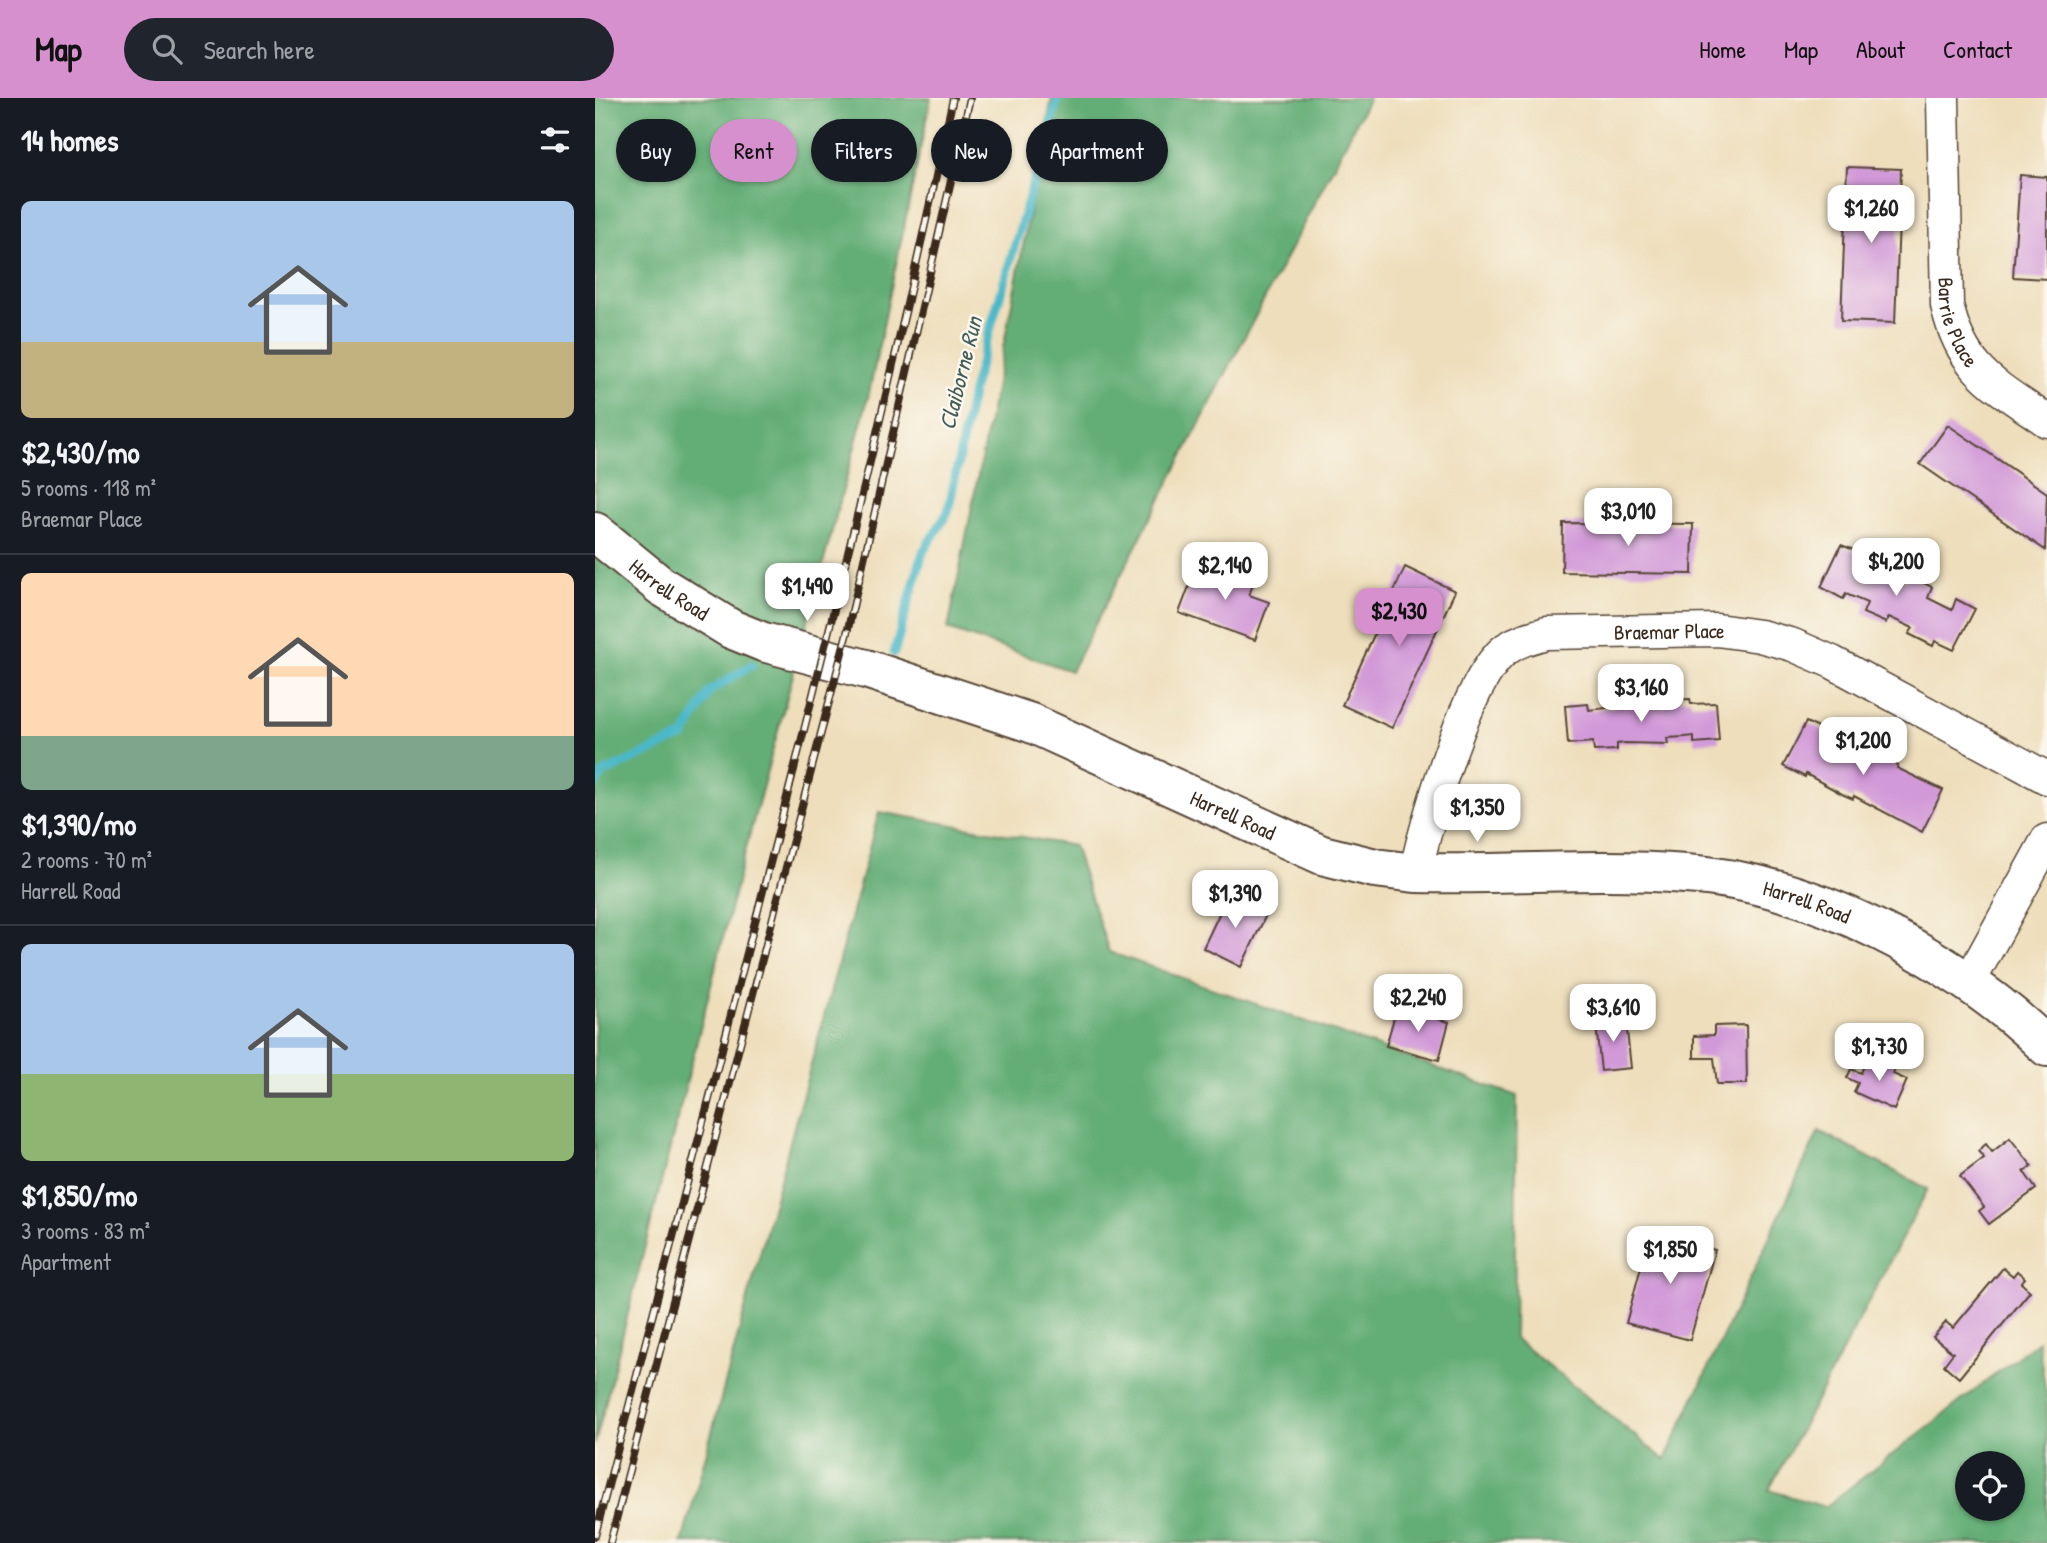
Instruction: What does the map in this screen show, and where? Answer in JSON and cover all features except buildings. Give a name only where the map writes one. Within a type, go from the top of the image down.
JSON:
[{"type":"street","name":"Barrie Place","points":[[1943,98],[1947,305],[1953,332],[1968,360],[1986,379],[2047,421]]},
{"type":"street","name":"Harrell Road","points":[[595,532],[661,586],[731,629],[763,642],[866,669],[1031,723],[1322,855],[1375,869],[1416,873],[1686,874],[1742,882],[1819,904],[1898,942],[1968,984],[2020,1022],[2047,1047]]},
{"type":"street","name":"Braemar Place","points":[[1416,873],[1429,811],[1463,721],[1490,665],[1506,649],[1525,638],[1547,634],[1717,630],[1760,636],[1793,645],[1832,662],[2047,778]]},
{"type":"street","points":[[1968,984],[2047,841]]},
{"type":"green space","points":[[595,98],[931,98],[917,165],[917,119],[811,119],[811,182],[913,182],[868,398],[742,863],[595,1444]]},
{"type":"green space","points":[[1052,98],[1369,98],[1071,671],[948,629],[1036,182],[1168,182],[1168,119],[1048,119]]},
{"type":"green space","points":[[879,812],[1074,846],[1109,952],[1517,1096],[1514,1338],[1665,1460],[1819,1131],[1928,1189],[1769,1490],[1825,1507],[2038,1341],[2047,1400],[2047,1543],[682,1543]]},
{"type":"waterway","name":"Claiborne Run","points":[[894,653],[923,552],[948,512],[973,388],[1058,98]]},
{"type":"waterway","name":"Claiborne Run","points":[[595,785],[605,772],[684,736],[710,691],[752,665]]},
{"type":"railway","points":[[595,1536],[827,639],[953,98]]},
{"type":"railway","points":[[610,1543],[847,633],[970,98]]}]
